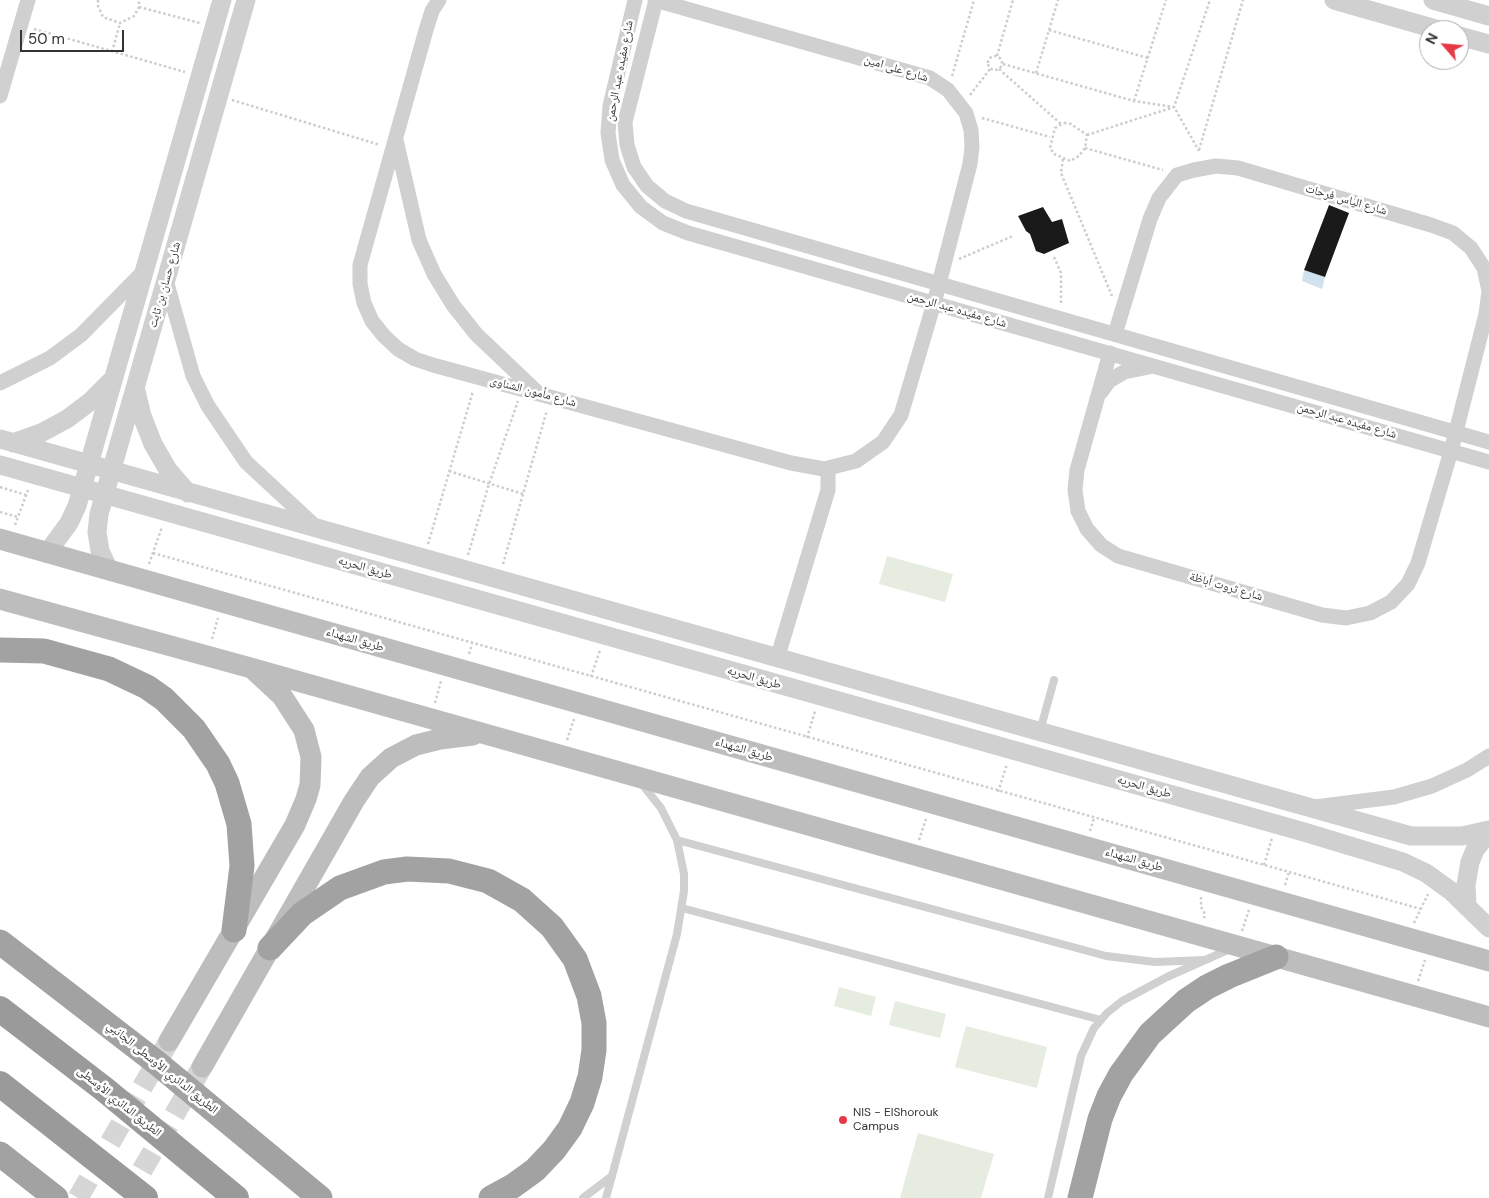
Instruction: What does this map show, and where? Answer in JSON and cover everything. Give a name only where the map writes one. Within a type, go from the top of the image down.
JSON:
[{"type":"highway","points":[[0,650],[44,650],[109,668],[158,695],[194,729],[218,764],[229,790],[239,824],[242,866],[234,930]]},
{"type":"highway","points":[[270,948],[302,914],[340,888],[376,874],[406,869],[449,871],[488,881],[522,900],[552,926],[575,959],[589,996],[594,1041],[590,1077],[582,1103],[570,1128],[554,1150],[535,1170],[513,1186],[491,1198]]},
{"type":"highway","name":"الطريق الدائري الأوسطى الجانبي","points":[[0,942],[138,1048],[320,1198]]},
{"type":"highway","points":[[1080,1198],[1100,1119],[1109,1096],[1130,1060],[1150,1034],[1186,1001],[1207,987],[1228,976],[1276,957]]},
{"type":"highway","name":"الطريق الدائري الأوسطى","points":[[0,1009],[118,1100],[236,1198]]},
{"type":"highway","points":[[0,1084],[145,1198]]},
{"type":"highway","points":[[0,1154],[56,1198]]},
{"type":"highway","points":[[285,1168],[309,1183],[342,1198]]},
{"type":"main road","name":"طريق الشهداء","points":[[4,540],[1489,961]]},
{"type":"main road","points":[[0,599],[1489,1017]]},
{"type":"main road","points":[[169,1041],[301,812],[306,799],[311,771],[308,743],[298,718],[282,696],[251,668]]},
{"type":"main road","points":[[202,1067],[361,789],[374,772],[390,758],[416,745],[440,739],[485,734]]},
{"type":"street","points":[[0,96],[5,63],[28,0]]},
{"type":"street","name":"شارع حسان بن ثابت","points":[[48,553],[69,522],[81,488],[222,0]]},
{"type":"street","name":"شارع حسان بن ثابت","points":[[109,570],[100,551],[97,532],[104,495],[246,0]]},
{"type":"street","name":"شارع مأمون الشناوى","points":[[440,0],[432,11],[426,30],[360,265],[360,284],[364,303],[372,321],[398,349],[415,359],[523,390],[807,468],[828,468],[856,461],[870,453],[893,430],[901,415],[934,303]]},
{"type":"street","name":"شارع مفيده عبد الرحمن","points":[[636,0],[610,106],[608,133],[612,160],[623,185],[641,207],[663,223],[688,233],[1489,462]]},
{"type":"street","name":"شارع مفيده عبد الرحمن","points":[[656,0],[625,122],[627,145],[632,160],[647,186],[665,201],[686,211],[939,285],[1489,442]]},
{"type":"street","name":"شارع على امين","points":[[656,0],[930,78],[948,90],[964,110],[971,130],[972,147],[934,303]]},
{"type":"street","points":[[1334,0],[1419,24]]},
{"type":"street","points":[[1433,0],[1465,3],[1489,16]]},
{"type":"street","points":[[1469,39],[1489,44]]},
{"type":"street","points":[[393,142],[419,240],[434,274],[453,306],[476,334],[545,396]]},
{"type":"street","name":"شارع الياس فرحات","points":[[1178,175],[1216,166],[1238,168],[1431,225],[1453,233],[1471,248],[1484,268],[1489,291],[1486,314],[1451,451]]},
{"type":"street","points":[[1115,334],[1100,340],[1110,353],[1124,347],[1115,334],[1150,219],[1159,198],[1178,175]]},
{"type":"street","points":[[0,383],[50,358],[81,335],[144,271]]},
{"type":"street","points":[[166,280],[194,376],[217,421],[246,462],[319,530]]},
{"type":"street","name":"شارع ثروت أباظة","points":[[1110,353],[1077,470],[1074,490],[1078,511],[1084,523],[1101,545],[1118,556],[1322,615],[1346,618],[1370,613],[1391,602],[1408,584],[1418,563],[1451,451]]},
{"type":"street","points":[[1098,395],[1110,382],[1124,372],[1142,367],[1160,368]]},
{"type":"street","points":[[6,441],[41,433],[67,419],[91,401],[112,380]]},
{"type":"street","points":[[136,387],[142,416],[153,444],[168,470],[188,493]]},
{"type":"street","name":"طريق الحريه","points":[[6,441],[423,560],[1411,836],[1454,837],[1489,831]]},
{"type":"street","name":"طريق الحريه","points":[[0,465],[1277,824],[1403,862],[1436,880],[1489,928]]},
{"type":"street","points":[[777,659],[828,490],[828,468]]},
{"type":"street","points":[[1304,832],[1308,820],[1307,808],[1394,797],[1432,786],[1467,770],[1489,756]]},
{"type":"street","points":[[1467,907],[1466,884],[1470,862],[1475,850],[1489,831]]},
{"type":"street","points":[[1403,862],[1402,848],[1411,836]]},
{"type":"lane","points":[[1039,732],[1054,680]]},
{"type":"lane","points":[[606,1198],[682,908],[684,874],[677,840],[660,808],[637,777]]},
{"type":"lane","points":[[677,840],[1106,956],[1155,962],[1204,960]]},
{"type":"lane","points":[[682,908],[1101,1020]]},
{"type":"lane","points":[[1048,1198],[1081,1056],[1089,1037],[1101,1020],[1114,1006],[1131,996],[1237,946]]},
{"type":"lane","points":[[583,1198],[612,1176]]},
{"type":"path","points":[[97,0],[103,17],[120,23],[130,20],[138,6],[139,0]]},
{"type":"path","points":[[948,90],[974,0]]},
{"type":"path","points":[[1013,0],[997,56],[1002,64],[1134,101],[1174,107]]},
{"type":"path","points":[[1036,73],[1058,0]]},
{"type":"path","points":[[1134,101],[1166,0]]},
{"type":"path","points":[[1199,151],[1174,107],[1210,0]]},
{"type":"path","points":[[1194,170],[1243,0]]},
{"type":"path","points":[[138,6],[214,27]]},
{"type":"path","points":[[112,52],[120,23]]},
{"type":"path","points":[[20,25],[200,76]]},
{"type":"path","points":[[1049,30],[1148,58]]},
{"type":"path","points":[[997,56],[989,59],[990,68],[964,110],[1050,137]]},
{"type":"path","points":[[999,69],[1002,64]]},
{"type":"path","points":[[990,68],[999,69],[1061,124]]},
{"type":"path","points":[[219,96],[393,142]]},
{"type":"path","points":[[1087,135],[1174,107]]},
{"type":"path","points":[[1061,124],[1071,124],[1087,135],[1085,148],[1074,159],[1063,159],[1054,154],[1050,149],[1050,137],[1054,128],[1061,124]]},
{"type":"path","points":[[1085,148],[1178,175]]},
{"type":"path","points":[[1063,159],[1061,173],[1120,315]]},
{"type":"path","points":[[944,266],[1013,236]]},
{"type":"path","points":[[1054,257],[1061,272],[1060,318]]},
{"type":"path","points":[[423,560],[477,377]]},
{"type":"path","points":[[464,571],[489,484],[523,390]]},
{"type":"path","points":[[498,581],[523,494],[545,396]]},
{"type":"path","points":[[449,472],[523,494]]},
{"type":"path","points":[[4,540],[18,517],[34,475]]},
{"type":"path","points":[[0,488],[26,495]]},
{"type":"path","points":[[0,512],[18,517]]},
{"type":"path","points":[[144,580],[167,512]]},
{"type":"path","points":[[153,553],[998,792],[1421,909]]},
{"type":"path","points":[[208,657],[223,602]]},
{"type":"path","points":[[591,677],[605,636]]},
{"type":"path","points":[[431,719],[445,665]]},
{"type":"path","points":[[807,738],[820,696]]},
{"type":"path","points":[[561,755],[580,704]]},
{"type":"path","points":[[998,792],[1011,750]]},
{"type":"path","points":[[915,855],[930,803]]},
{"type":"path","points":[[1264,866],[1277,824]]},
{"type":"path","points":[[1186,932],[1204,919],[1205,914],[1200,900],[1204,880]]},
{"type":"path","points":[[1406,937],[1436,880]]},
{"type":"path","points":[[1237,946],[1254,894]]},
{"type":"path","points":[[1413,996],[1430,944]]},
{"type":"shaded area","points":[[887,556],[953,574],[945,602],[879,584]]},
{"type":"shaded area","points":[[839,987],[876,997],[871,1016],[834,1006]]},
{"type":"shaded area","points":[[895,1001],[946,1014],[940,1038],[889,1025]]},
{"type":"shaded area","points":[[966,1026],[1047,1047],[1037,1088],[955,1067]]},
{"type":"shaded area","points":[[918,1133],[994,1154],[981,1198],[900,1198]]},
{"type":"water","points":[[1304,270],[1325,277],[1322,289],[1302,281]]},
{"type":"building","points":[[1329,205],[1349,213],[1325,277],[1304,270]]},
{"type":"building","points":[[1043,207],[1052,222],[1062,219],[1069,243],[1044,254],[1036,251],[1030,234],[1026,231],[1018,216]]},
{"type":"tunnel","points":[[78,1198],[169,1041]]},
{"type":"tunnel","points":[[126,1198],[202,1067]]},
{"type":"place","name":"NIS - ElShorouk Campus","points":[[843,1120]]}]
